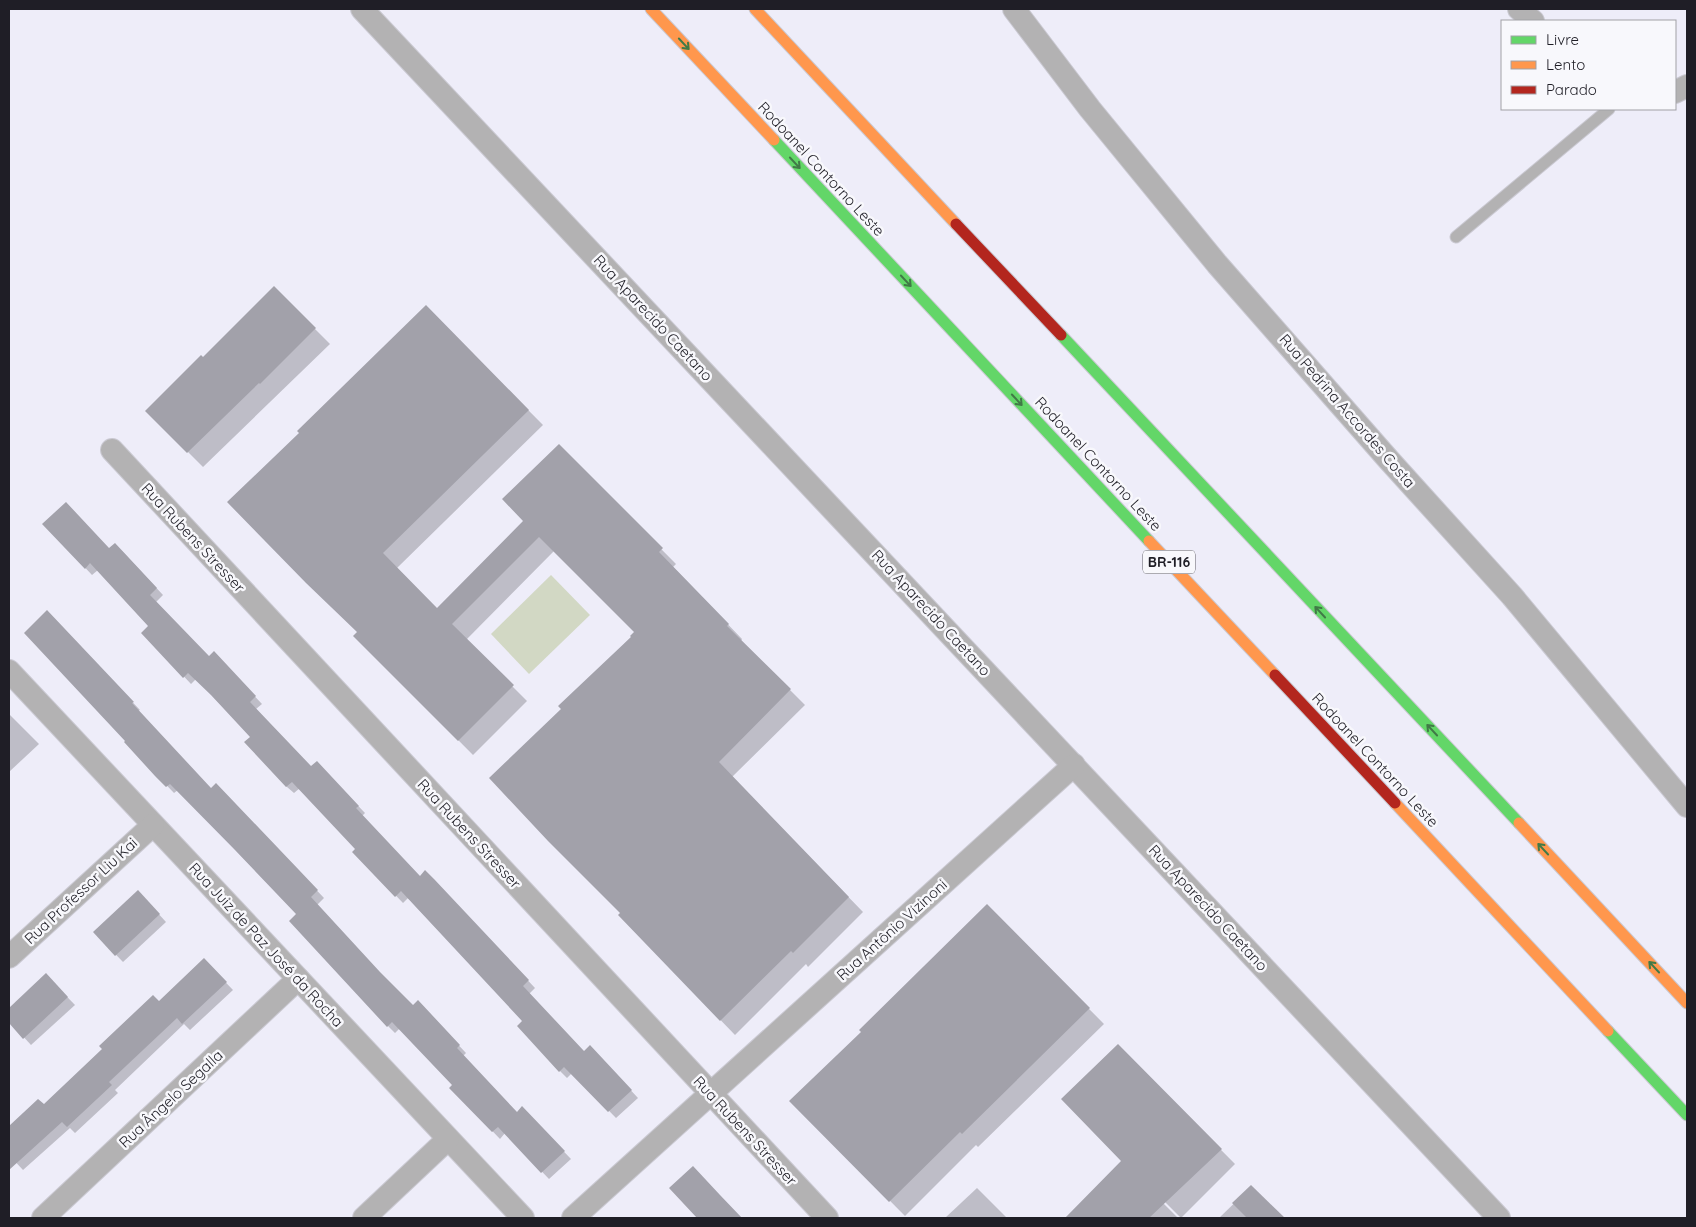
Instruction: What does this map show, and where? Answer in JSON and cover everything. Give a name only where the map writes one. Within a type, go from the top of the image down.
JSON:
[{"type":"highway","name":"Rodoanel Contorno Leste","points":[[650,9],[1687,1115]]},
{"type":"highway","points":[[755,9],[1687,1003]]},
{"type":"street","name":"Rua Aparecido Caetano","points":[[362,9],[1499,1218]]},
{"type":"street","name":"Rua Pedrina Accordes Costa","points":[[1014,9],[1090,109],[1211,257],[1512,596],[1687,806]]},
{"type":"street","points":[[1519,9],[1532,20]]},
{"type":"street","name":"Rua Rubens Stresser","points":[[112,450],[827,1218]]},
{"type":"street","name":"Rua Juiz de Paz José da Rocha","points":[[9,671],[523,1218]]},
{"type":"street","name":"Rua Antônio Vizinoni","points":[[573,1218],[1074,765]]},
{"type":"street","name":"Rua Professor Liu Kai","points":[[9,957],[153,824]]},
{"type":"street","name":"Rua Ângelo Segalla","points":[[43,1218],[298,979]]},
{"type":"street","points":[[364,1218],[448,1139]]},
{"type":"lane","points":[[1456,237],[1608,110]]},
{"type":"green space","points":[[551,575],[590,615],[529,674],[491,634]]},
{"type":"building","points":[[274,286],[316,328],[187,453],[145,411],[201,355],[203,357]]},
{"type":"building","points":[[426,305],[529,410],[383,553],[437,608],[523,521],[502,499],[559,444],[663,548],[659,552],[729,624],[727,626],[791,689],[719,762],[849,897],[793,953],[791,951],[720,1021],[618,915],[620,913],[548,841],[489,778],[561,709],[558,706],[634,632],[539,537],[452,624],[514,685],[458,741],[353,636],[357,632],[227,502],[299,433],[297,431]]},
{"type":"building","points":[[66,502],[109,548],[115,543],[157,588],[150,595],[209,656],[214,651],[256,696],[250,702],[311,766],[317,761],[359,806],[356,808],[420,876],[425,870],[434,879],[529,980],[523,986],[584,1051],[590,1045],[632,1090],[608,1112],[564,1067],[559,1072],[517,1026],[522,1021],[401,891],[395,897],[352,852],[355,849],[292,782],[286,787],[244,742],[250,737],[211,695],[188,673],[183,678],[141,633],[148,626],[90,563],[85,569],[42,524]]},
{"type":"building","points":[[47,610],[134,702],[132,703],[211,788],[216,783],[318,890],[311,897],[380,972],[413,1005],[418,1000],[460,1045],[457,1048],[517,1112],[522,1106],[565,1151],[541,1173],[498,1127],[492,1132],[449,1088],[452,1085],[392,1022],[387,1027],[289,921],[296,914],[170,784],[166,787],[155,776],[125,741],[24,633]]},
{"type":"building","points":[[138,890],[160,914],[115,956],[93,932]]},
{"type":"building","points":[[987,904],[1090,1008],[962,1134],[960,1132],[889,1202],[789,1101],[861,1032],[859,1030]]},
{"type":"building","points":[[204,958],[227,982],[182,1024],[177,1018],[109,1082],[112,1085],[67,1127],[62,1122],[9,1170],[9,1126],[38,1099],[44,1104],[102,1049],[99,1046],[153,995],[159,1001]]},
{"type":"building","points":[[46,973],[68,997],[23,1039],[9,1023],[9,1008]]},
{"type":"building","points":[[1118,1044],[1222,1149],[1149,1218],[1065,1218],[1121,1161],[1061,1099]]},
{"type":"building","points":[[693,1166],[742,1218],[697,1218],[669,1188]]},
{"type":"building","points":[[1251,1185],[1285,1218],[1247,1218],[1232,1203]]},
{"type":"traffic: fast","points":[[774,140],[1149,541]]},
{"type":"traffic: fast","points":[[1061,335],[1519,823]]},
{"type":"traffic: fast","points":[[1608,1031],[1687,1115]]},
{"type":"traffic: slow","points":[[651,9],[774,140]]},
{"type":"traffic: slow","points":[[755,9],[956,224]]},
{"type":"traffic: slow","points":[[1149,541],[1275,675]]},
{"type":"traffic: slow","points":[[1395,803],[1608,1031]]},
{"type":"traffic: slow","points":[[1519,823],[1687,1003]]},
{"type":"traffic: jam","points":[[956,224],[1061,335]]},
{"type":"traffic: jam","points":[[1275,675],[1395,803]]}]
